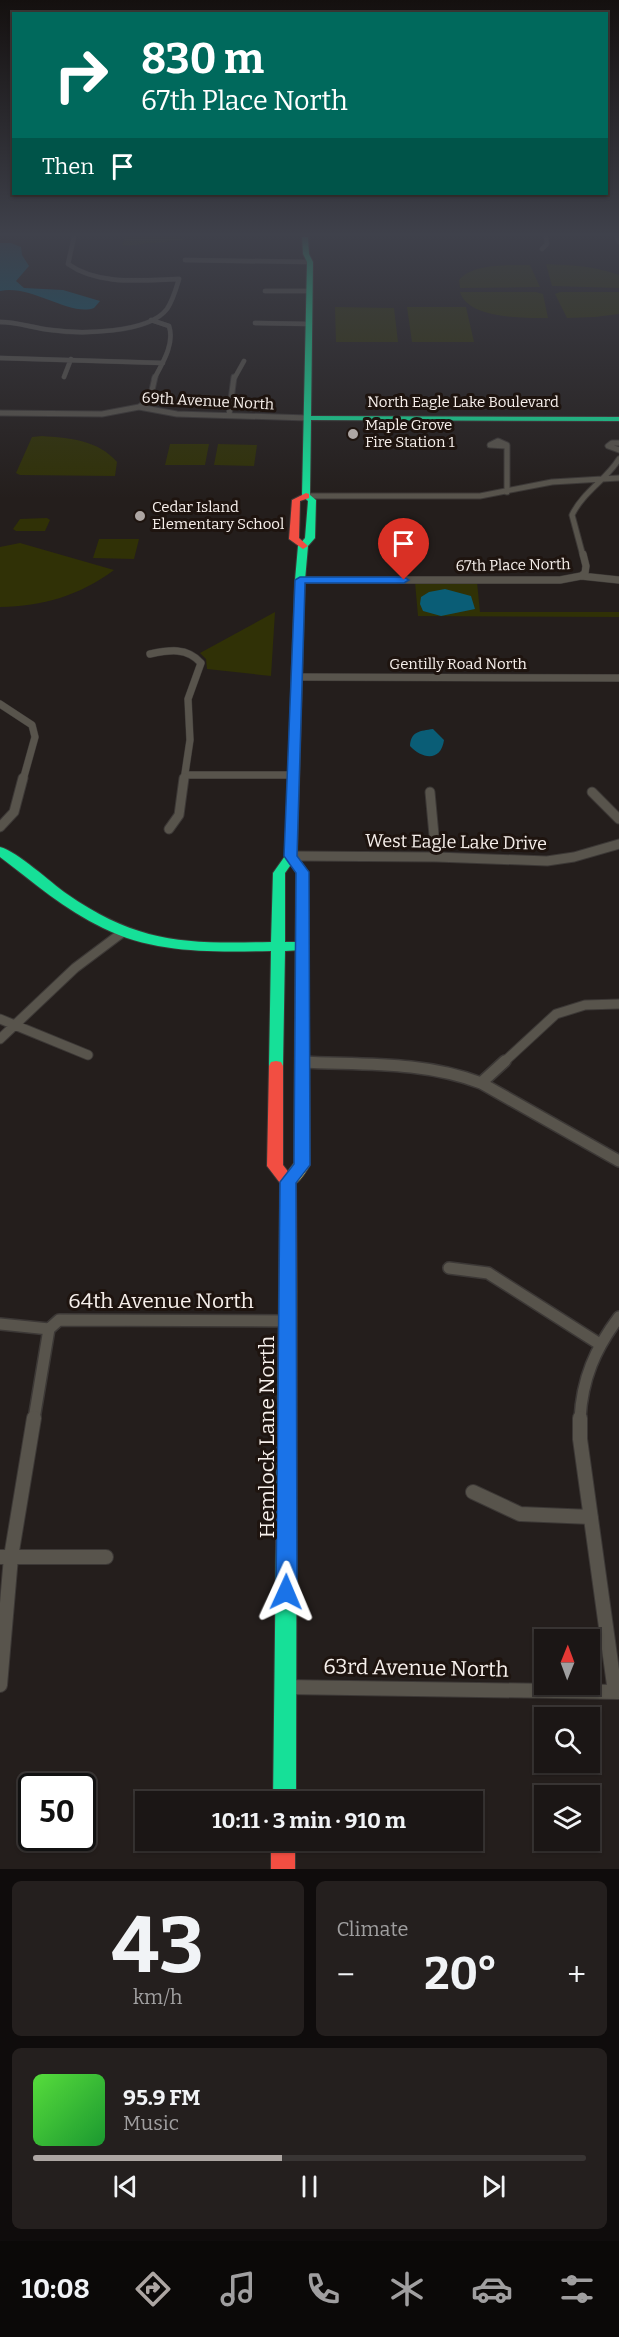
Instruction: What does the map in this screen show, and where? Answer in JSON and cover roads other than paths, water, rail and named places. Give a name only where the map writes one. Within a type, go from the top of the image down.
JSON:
[{"type":"main road","name":"Hemlock Lane North","points":[[284,1791],[289,1321],[288,1182],[275,1166],[279,873],[291,856],[296,677],[303,546],[294,539],[296,500],[306,496],[310,324]]},
{"type":"main road","name":"North Eagle Lake Boulevard","points":[[308,418],[619,419]]},
{"type":"main road","points":[[0,851],[84,909],[123,932],[175,944],[302,946]]},
{"type":"main road","name":"Hemlock Lane North","points":[[288,1182],[302,1165],[302,872],[291,856]]},
{"type":"main road","points":[[283,1851],[283,1869]]},
{"type":"street","points":[[18,324],[72,331],[135,324]]},
{"type":"street","points":[[140,407],[150,399],[154,378],[163,363],[171,329],[160,324]]},
{"type":"street","points":[[0,358],[163,363]]},
{"type":"street","points":[[64,376],[71,359]]},
{"type":"street","points":[[229,415],[234,375],[244,361]]},
{"type":"street","name":"69th Avenue North","points":[[0,413],[102,414],[140,407],[177,414],[308,418]]},
{"type":"street","points":[[619,443],[612,443],[608,446],[619,450]]},
{"type":"street","points":[[506,446],[507,492]]},
{"type":"street","points":[[581,576],[585,573],[586,566],[572,514],[578,504],[619,459]]},
{"type":"street","points":[[306,496],[480,496],[552,482],[619,478]]},
{"type":"street","name":"67th Place North","points":[[300,580],[560,580],[581,576],[619,580]]},
{"type":"street","points":[[150,654],[184,651],[195,656],[201,663],[188,699],[190,740],[179,814],[169,829]]},
{"type":"street","name":"Gentilly Road North","points":[[296,677],[619,678]]},
{"type":"street","points":[[0,704],[32,725],[35,737],[14,812],[0,827]]},
{"type":"street","points":[[186,775],[293,775]]},
{"type":"street","points":[[430,792],[436,857]]},
{"type":"street","points":[[592,792],[619,819]]},
{"type":"street","name":"West Eagle Lake Drive","points":[[291,856],[436,857],[547,861],[574,857],[619,844]]},
{"type":"street","points":[[0,1039],[75,968],[123,932]]},
{"type":"street","points":[[481,1083],[556,1014],[585,1005],[619,1004]]},
{"type":"street","points":[[0,1019],[88,1055]]},
{"type":"street","points":[[302,1062],[433,1067],[458,1073],[481,1083],[619,1161]]},
{"type":"street","points":[[449,1268],[488,1273],[598,1343]]},
{"type":"street","points":[[617,1692],[580,1439],[579,1408],[584,1379],[598,1343],[619,1317]]},
{"type":"street","name":"64th Avenue North","points":[[0,1324],[49,1329],[59,1320],[289,1321]]},
{"type":"street","points":[[0,1685],[5,1557],[49,1329]]},
{"type":"street","points":[[473,1492],[520,1514],[591,1516]]},
{"type":"street","points":[[5,1557],[106,1557]]},
{"type":"street","name":"63rd Avenue North","points":[[285,1687],[617,1692]]},
{"type":"water","points":[[445,589],[471,596],[475,609],[441,616],[423,611],[420,604],[421,597],[429,592]]},
{"type":"water","points":[[433,729],[444,740],[439,752],[435,755],[425,756],[410,746],[414,735],[420,731]]},
{"type":"place","name":"Maple Grove Fire Station 1","points":[[353,434]]},
{"type":"place","name":"Cedar Island Elementary School","points":[[140,516]]}]
